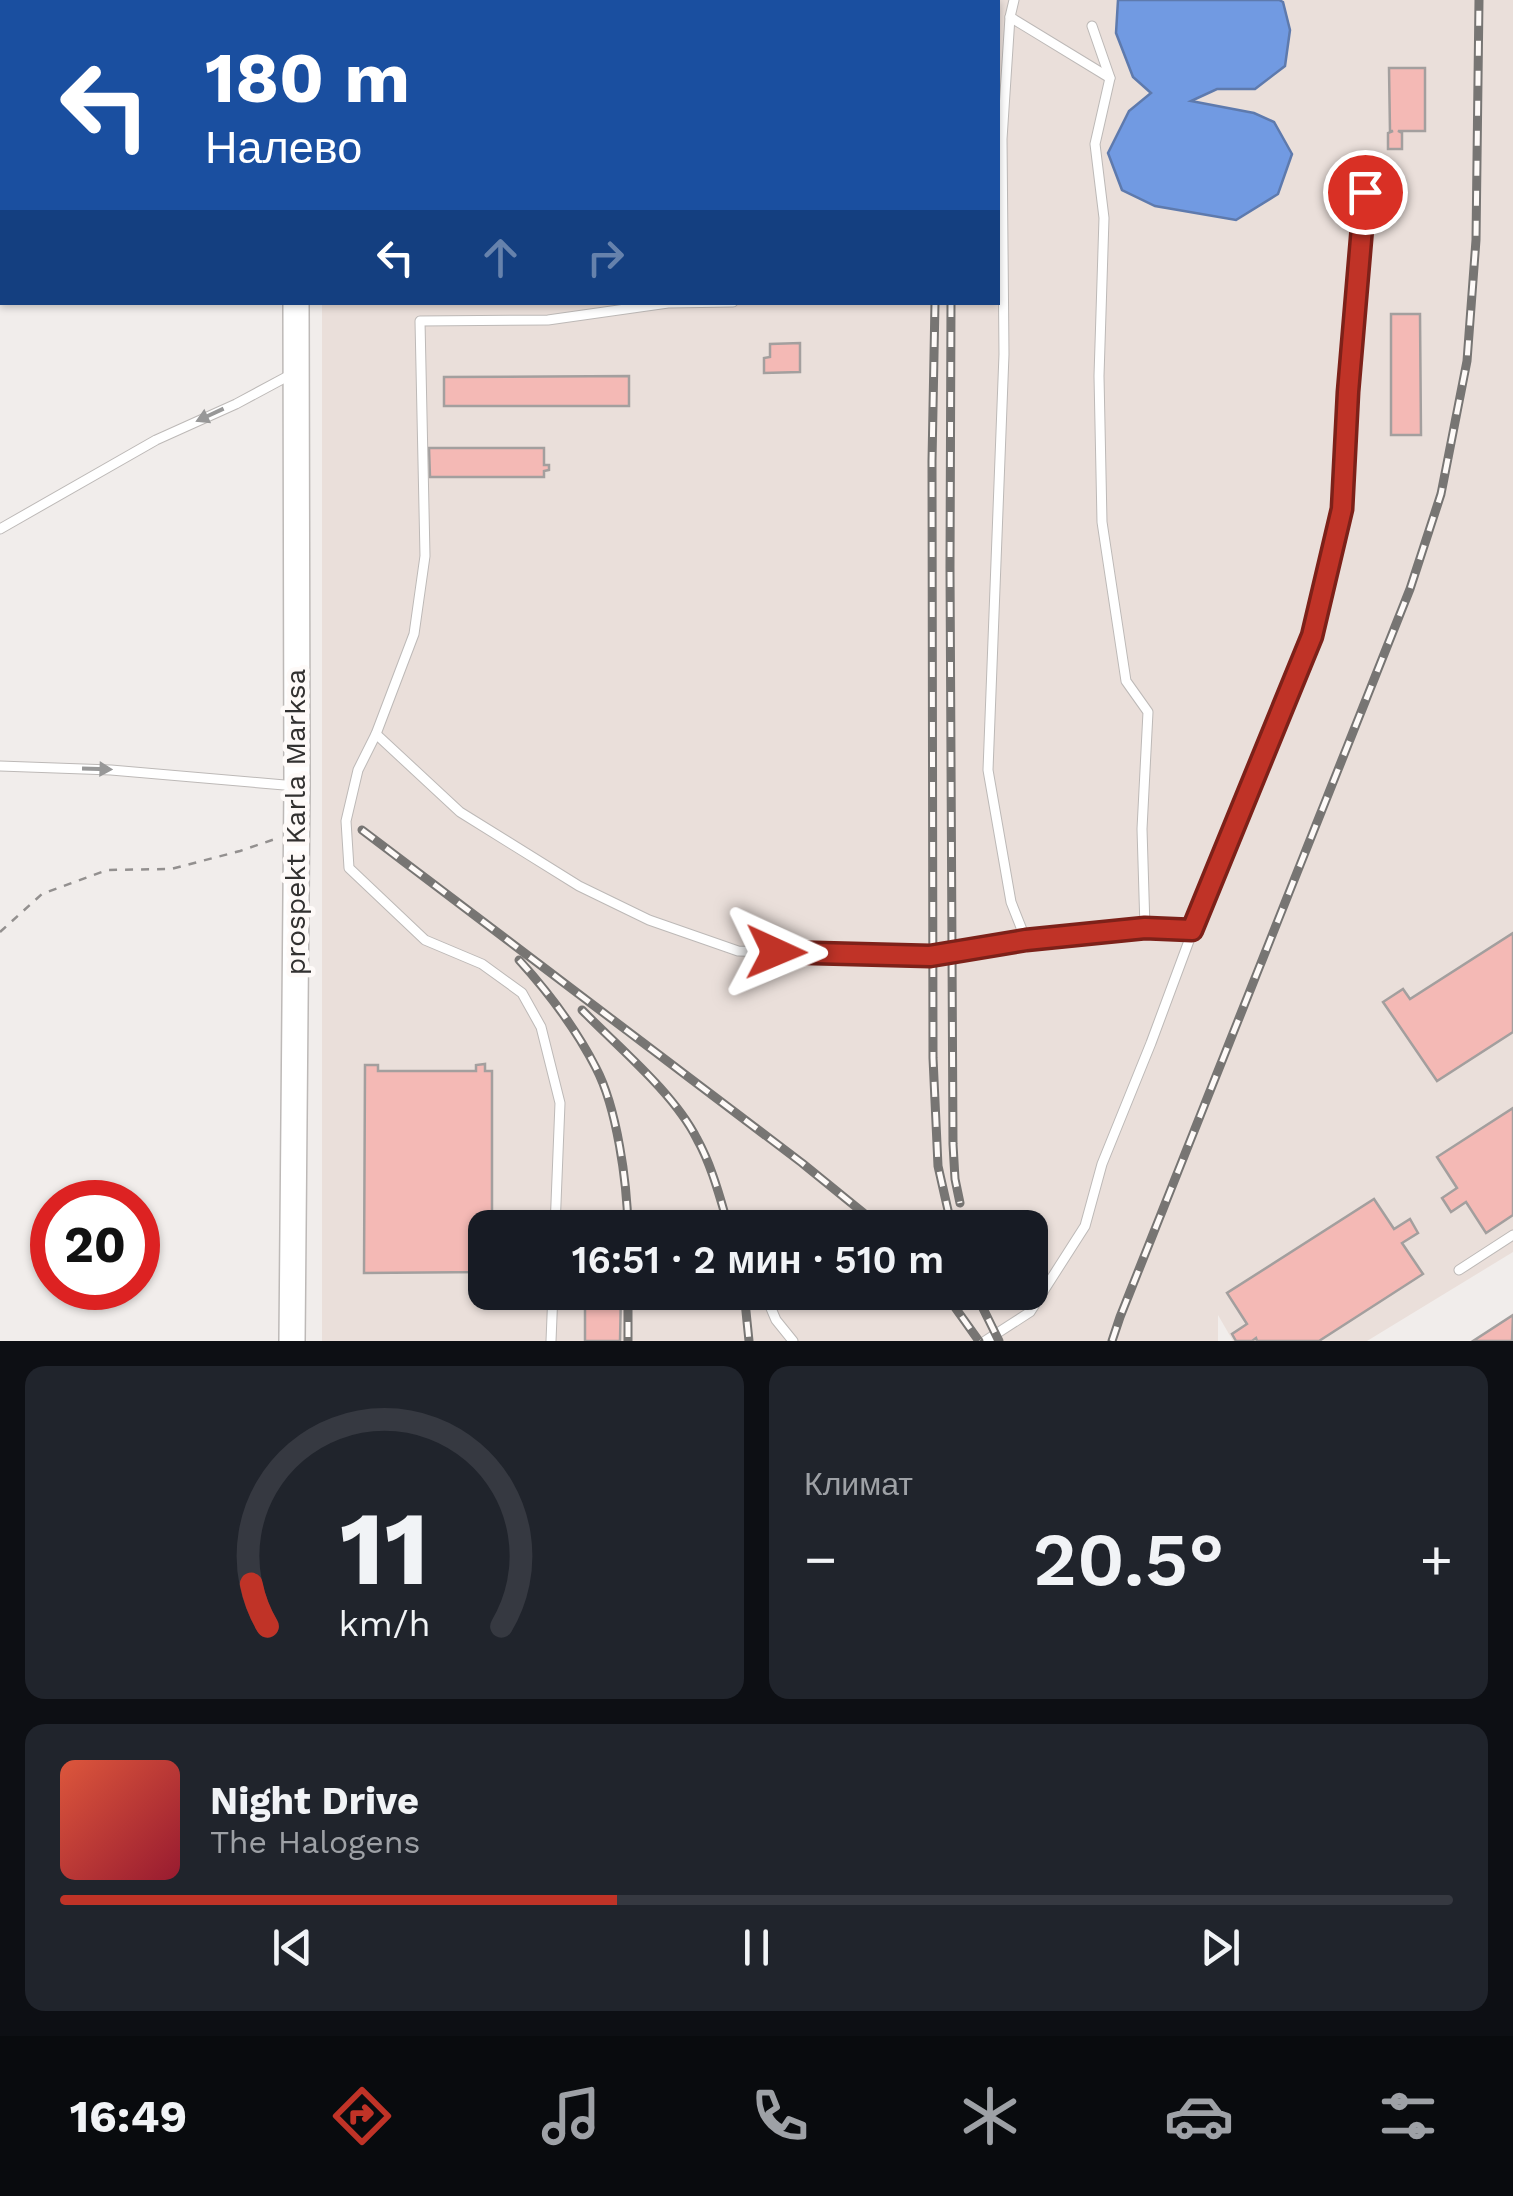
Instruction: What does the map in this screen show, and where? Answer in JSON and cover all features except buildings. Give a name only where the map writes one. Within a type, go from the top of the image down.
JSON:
[{"type":"main road","name":"prospekt Karla Marksa","points":[[292,1341],[298,786],[296,305]]},
{"type":"lane","points":[[1014,0],[1002,139],[1004,354],[988,770],[1010,902],[1026,940]]},
{"type":"lane","points":[[1010,17],[1110,78]]},
{"type":"lane","points":[[1092,26],[1110,78],[1096,144],[1104,218],[1099,376],[1102,522],[1126,681],[1148,712],[1142,830],[1145,928]]},
{"type":"lane","points":[[985,1341],[1030,1312],[1085,1226],[1102,1164],[1192,930],[1312,636],[1342,509],[1365,192]]},
{"type":"lane","points":[[558,1210],[560,1102],[541,1028],[522,993],[482,964],[425,940],[349,868],[346,820],[358,770],[414,634],[425,556],[420,321],[548,320],[660,305]]},
{"type":"lane","points":[[0,529],[156,440],[297,371]]},
{"type":"lane","points":[[376,734],[460,812],[580,886],[649,920],[738,951],[930,956],[1026,940],[1145,928],[1192,930]]},
{"type":"lane","points":[[0,766],[110,770],[298,786]]},
{"type":"lane","points":[[1459,1270],[1513,1235]]},
{"type":"lane","points":[[551,1341],[552,1310]]},
{"type":"lane","points":[[772,1310],[793,1341]]},
{"type":"path","points":[[0,932],[42,894],[107,870],[171,869],[240,852],[296,831]]},
{"type":"shaded area","points":[[1000,0],[1513,0],[1513,1252],[1367,1341],[1233,1341],[1218,1315],[1218,1341],[322,1341],[322,305],[1000,305]]},
{"type":"water","points":[[1118,0],[1283,2],[1290,30],[1285,66],[1255,89],[1217,89],[1191,101],[1254,113],[1274,122],[1292,154],[1278,194],[1236,220],[1155,206],[1122,190],[1108,153],[1129,111],[1151,93],[1133,77],[1116,33]]},
{"type":"railway","points":[[1112,1341],[1410,589],[1441,494],[1467,361],[1476,240],[1479,0]]},
{"type":"railway","points":[[935,305],[933,1058],[938,1166],[948,1210]]},
{"type":"railway","points":[[951,305],[953,1144],[960,1203]]},
{"type":"railway","points":[[362,830],[860,1210]]},
{"type":"railway","points":[[519,960],[571,1025],[603,1084],[620,1146],[627,1210]]},
{"type":"railway","points":[[582,1010],[660,1088],[687,1122],[707,1160],[724,1210]]},
{"type":"railway","points":[[628,1310],[628,1341]]},
{"type":"railway","points":[[746,1310],[749,1341]]},
{"type":"railway","points":[[957,1310],[979,1341]]},
{"type":"railway","points":[[984,1310],[999,1341]]},
{"type":"route","points":[[776,952],[930,956],[1026,940],[1145,928],[1192,930],[1312,636],[1320,604],[1342,509],[1365,192]]}]
